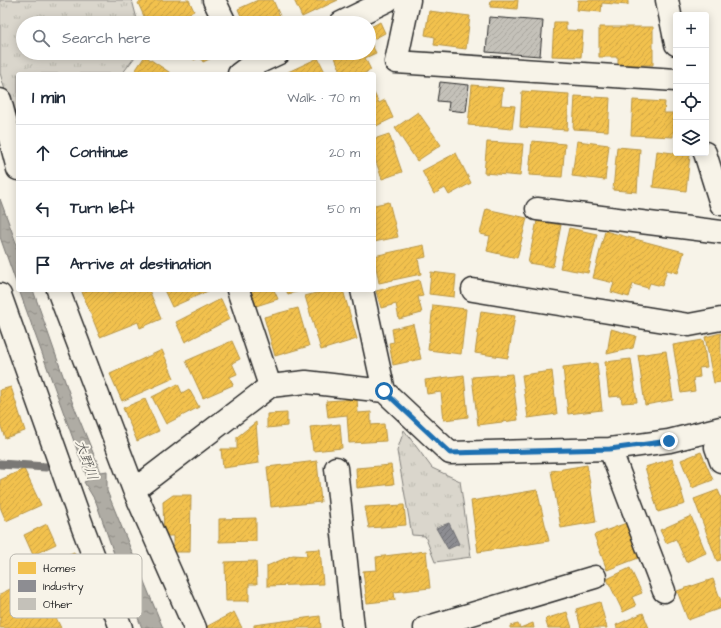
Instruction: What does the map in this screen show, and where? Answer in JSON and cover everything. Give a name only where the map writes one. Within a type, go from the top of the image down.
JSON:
[{"type":"street","points":[[214,0],[222,16]]},
{"type":"street","points":[[355,16],[388,0]]},
{"type":"street","points":[[409,0],[396,62],[673,80]]},
{"type":"street","points":[[667,0],[673,29]]},
{"type":"street","points":[[242,65],[257,60]]},
{"type":"street","points":[[0,100],[16,161]]},
{"type":"street","points":[[706,156],[721,204]]},
{"type":"street","points":[[537,209],[721,232]]},
{"type":"street","points":[[473,290],[689,325],[721,319]]},
{"type":"street","points":[[59,292],[134,490],[194,628]]},
{"type":"street","points":[[239,292],[270,386]]},
{"type":"street","points":[[362,292],[384,391],[450,453],[610,449],[669,441],[719,445]]},
{"type":"street","points":[[0,295],[93,554]]},
{"type":"street","points":[[134,490],[270,386],[306,382],[384,391]]},
{"type":"street","points":[[610,449],[664,591]]},
{"type":"street","points":[[336,468],[353,628]]},
{"type":"street","points":[[425,628],[595,577]]},
{"type":"street","points":[[117,618],[121,628]]},
{"type":"green space","points":[[0,0],[132,0],[136,16],[16,16],[16,60],[133,60],[124,72],[16,72],[16,128],[0,73]]},
{"type":"green space","points":[[404,430],[432,468],[460,481],[471,557],[435,562],[425,536],[412,535],[397,451]]},
{"type":"water","points":[[0,199],[16,243],[16,282],[0,237]]},
{"type":"water","name":"大野川","points":[[20,292],[34,292],[73,404],[101,472],[107,471],[107,491],[133,554],[114,554],[96,502],[84,482],[88,480]]},
{"type":"water","points":[[142,577],[163,628],[142,628],[138,618],[142,618]]},
{"type":"building: Homes","points":[[145,0],[189,0],[194,11],[183,16],[144,16],[138,3]]},
{"type":"building: Homes","points":[[258,0],[273,0],[280,16],[241,16],[238,9]]},
{"type":"building: Homes","points":[[294,0],[338,0],[304,16],[302,16]]},
{"type":"building: Homes","points":[[491,0],[518,0],[517,9],[490,7]]},
{"type":"building: Homes","points":[[578,0],[628,0],[628,5],[602,3],[601,12],[577,10]]},
{"type":"building: Homes","points":[[429,11],[470,16],[466,49],[434,45],[435,37],[425,35]]},
{"type":"building: Homes","points":[[380,22],[385,33],[376,38],[376,24]]},
{"type":"building: Homes","points":[[554,22],[566,22],[566,30],[583,31],[581,57],[552,56]]},
{"type":"building: Homes","points":[[599,27],[653,27],[653,65],[618,65],[618,57],[599,57]]},
{"type":"building: Homes","points":[[142,60],[151,60],[169,72],[134,72]]},
{"type":"building: Homes","points":[[314,60],[319,60],[325,72],[288,72]]},
{"type":"building: Homes","points":[[336,60],[366,60],[371,70],[367,72],[341,72]]},
{"type":"building: Homes","points":[[472,85],[503,88],[501,105],[515,106],[512,129],[468,125]]},
{"type":"building: Homes","points":[[522,91],[569,94],[567,130],[520,127]]},
{"type":"building: Homes","points":[[575,96],[610,98],[608,131],[573,129]]},
{"type":"building: Homes","points":[[376,97],[379,103],[385,100],[393,118],[376,126]]},
{"type":"building: Homes","points":[[633,100],[665,102],[664,113],[673,113],[673,137],[631,135]]},
{"type":"building: Homes","points":[[418,112],[441,145],[417,161],[395,128]]},
{"type":"building: Homes","points":[[389,134],[402,172],[382,179],[376,162],[376,138]]},
{"type":"building: Homes","points":[[532,141],[565,144],[562,177],[529,175]]},
{"type":"building: Homes","points":[[577,141],[609,145],[605,180],[572,176]]},
{"type":"building: Homes","points":[[487,142],[523,144],[520,176],[484,173]]},
{"type":"building: Homes","points":[[617,147],[640,149],[637,192],[613,190]]},
{"type":"building: Homes","points":[[657,151],[673,153],[673,156],[690,156],[686,191],[653,187]]},
{"type":"building: Homes","points":[[456,153],[471,183],[449,195],[445,188],[434,194],[422,171]]},
{"type":"building: Homes","points":[[389,202],[398,237],[376,242],[376,205]]},
{"type":"building: Homes","points":[[486,209],[527,218],[517,258],[487,251],[490,236],[480,234]]},
{"type":"building: Homes","points":[[537,221],[561,225],[553,267],[528,263]]},
{"type":"building: Homes","points":[[569,228],[597,234],[588,273],[560,268]]},
{"type":"building: Homes","points":[[605,231],[684,252],[678,273],[667,270],[662,286],[650,283],[648,288],[633,284],[629,297],[611,292],[614,283],[593,278]]},
{"type":"building: Homes","points":[[424,245],[426,257],[418,259],[421,274],[379,283],[376,267],[376,256]]},
{"type":"building: Homes","points":[[431,272],[456,275],[454,297],[429,294]]},
{"type":"building: Homes","points":[[419,280],[423,296],[418,297],[422,313],[399,319],[396,304],[381,308],[376,291]]},
{"type":"building: Homes","points":[[82,292],[150,292],[161,319],[140,328],[138,322],[100,337]]},
{"type":"building: Homes","points":[[165,292],[206,292],[172,307]]},
{"type":"building: Homes","points":[[252,292],[275,292],[278,299],[256,306]]},
{"type":"building: Homes","points":[[320,292],[344,292],[357,339],[321,350],[305,296]]},
{"type":"building: Homes","points":[[221,299],[230,319],[185,342],[176,322]]},
{"type":"building: Homes","points":[[433,305],[466,309],[461,354],[428,350]]},
{"type":"building: Homes","points":[[298,308],[309,346],[275,356],[264,317]]},
{"type":"building: Homes","points":[[481,311],[515,316],[508,358],[475,353]]},
{"type":"building: Homes","points":[[413,324],[421,359],[393,365],[389,343],[394,342],[392,329]]},
{"type":"building: Homes","points":[[611,329],[636,336],[633,348],[607,354]]},
{"type":"building: Homes","points":[[721,333],[721,382],[714,383],[705,337]]},
{"type":"building: Homes","points":[[703,340],[707,367],[699,368],[700,377],[693,378],[695,391],[681,393],[673,345]]},
{"type":"building: Homes","points":[[232,341],[240,359],[232,363],[237,374],[230,377],[233,385],[203,398],[186,361]]},
{"type":"building: Homes","points":[[162,350],[174,378],[122,401],[110,374]]},
{"type":"building: Homes","points":[[666,351],[673,400],[645,405],[638,355]]},
{"type":"building: Homes","points":[[631,359],[637,402],[622,403],[621,396],[609,397],[605,362]]},
{"type":"building: Homes","points":[[597,363],[602,410],[568,414],[563,367]]},
{"type":"building: Homes","points":[[552,371],[557,414],[528,418],[522,375]]},
{"type":"building: Homes","points":[[512,374],[518,420],[478,425],[472,377]]},
{"type":"building: Homes","points":[[464,375],[468,417],[444,420],[441,392],[427,394],[425,380]]},
{"type":"building: Homes","points":[[178,384],[182,393],[189,389],[199,407],[166,424],[152,397]]},
{"type":"building: Homes","points":[[11,387],[25,431],[5,438],[0,424],[0,390]]},
{"type":"building: Homes","points":[[145,399],[159,431],[137,441],[123,408]]},
{"type":"building: Homes","points":[[357,399],[358,413],[371,412],[371,425],[384,424],[386,441],[349,443],[347,415],[328,417],[326,401]]},
{"type":"building: Homes","points":[[287,413],[287,426],[267,428],[267,414]]},
{"type":"building: Homes","points":[[256,422],[259,463],[223,468],[221,449],[237,449],[237,437]]},
{"type":"building: Homes","points":[[340,424],[342,448],[313,451],[310,427]]},
{"type":"building: Homes","points":[[701,452],[713,480],[692,488],[681,460]]},
{"type":"building: Homes","points":[[672,459],[685,504],[658,512],[645,467]]},
{"type":"building: Homes","points":[[317,461],[321,502],[271,507],[267,467]]},
{"type":"building: Homes","points":[[391,465],[394,484],[357,488],[356,468]]},
{"type":"building: Homes","points":[[587,465],[596,522],[561,528],[551,471]]},
{"type":"building: Homes","points":[[24,469],[41,505],[6,521],[0,507],[0,480]]},
{"type":"building: Homes","points":[[537,490],[549,541],[478,552],[471,501]]},
{"type":"building: Homes","points":[[718,490],[721,497],[721,560],[717,561],[694,499]]},
{"type":"building: Homes","points":[[173,495],[191,495],[190,552],[173,552],[173,536],[164,536],[163,502]]},
{"type":"building: Homes","points":[[404,505],[406,525],[369,528],[365,507]]},
{"type":"building: Homes","points":[[691,516],[706,553],[686,562],[676,539],[666,543],[660,530]]},
{"type":"building: Homes","points":[[256,518],[256,541],[219,542],[219,519]]},
{"type":"building: Homes","points":[[629,522],[641,557],[607,570],[594,535]]},
{"type":"building: Homes","points":[[47,524],[56,544],[33,554],[24,535]]},
{"type":"building: Homes","points":[[320,549],[323,584],[267,586],[267,566],[293,555],[307,556],[306,550]]},
{"type":"building: Homes","points":[[426,551],[430,588],[394,592],[395,600],[367,603],[363,571],[377,570],[376,557]]},
{"type":"building: Homes","points":[[256,561],[257,584],[249,584],[249,601],[226,601],[225,562]]},
{"type":"building: Homes","points":[[630,568],[642,593],[632,597],[636,606],[623,612],[607,579]]},
{"type":"building: Homes","points":[[713,579],[721,601],[721,608],[688,620],[677,591]]},
{"type":"building: Homes","points":[[10,589],[10,618],[56,618],[61,628],[0,628],[0,594]]},
{"type":"building: Homes","points":[[600,602],[607,628],[581,628],[576,609]]},
{"type":"building: Homes","points":[[234,612],[242,628],[204,628]]},
{"type":"building: Homes","points":[[567,612],[572,628],[548,628],[545,619]]},
{"type":"building: Homes","points":[[643,613],[649,628],[617,628],[616,625]]},
{"type":"building: Homes","points":[[320,616],[321,628],[254,628],[254,625]]},
{"type":"building: Homes","points":[[533,623],[534,628],[520,628]]},
{"type":"building: Homes","points":[[518,624],[520,628],[510,628],[510,626]]},
{"type":"building: Industry","points":[[449,523],[459,544],[448,549],[436,528]]},
{"type":"building: Other","points":[[489,17],[543,21],[540,56],[486,52]]},
{"type":"building: Other","points":[[440,82],[469,85],[466,112],[448,110],[449,102],[437,101]]},
{"type":"waterway","points":[[0,464],[46,467]]},
{"type":"route","points":[[384,391],[450,453],[610,449],[669,441]]}]
